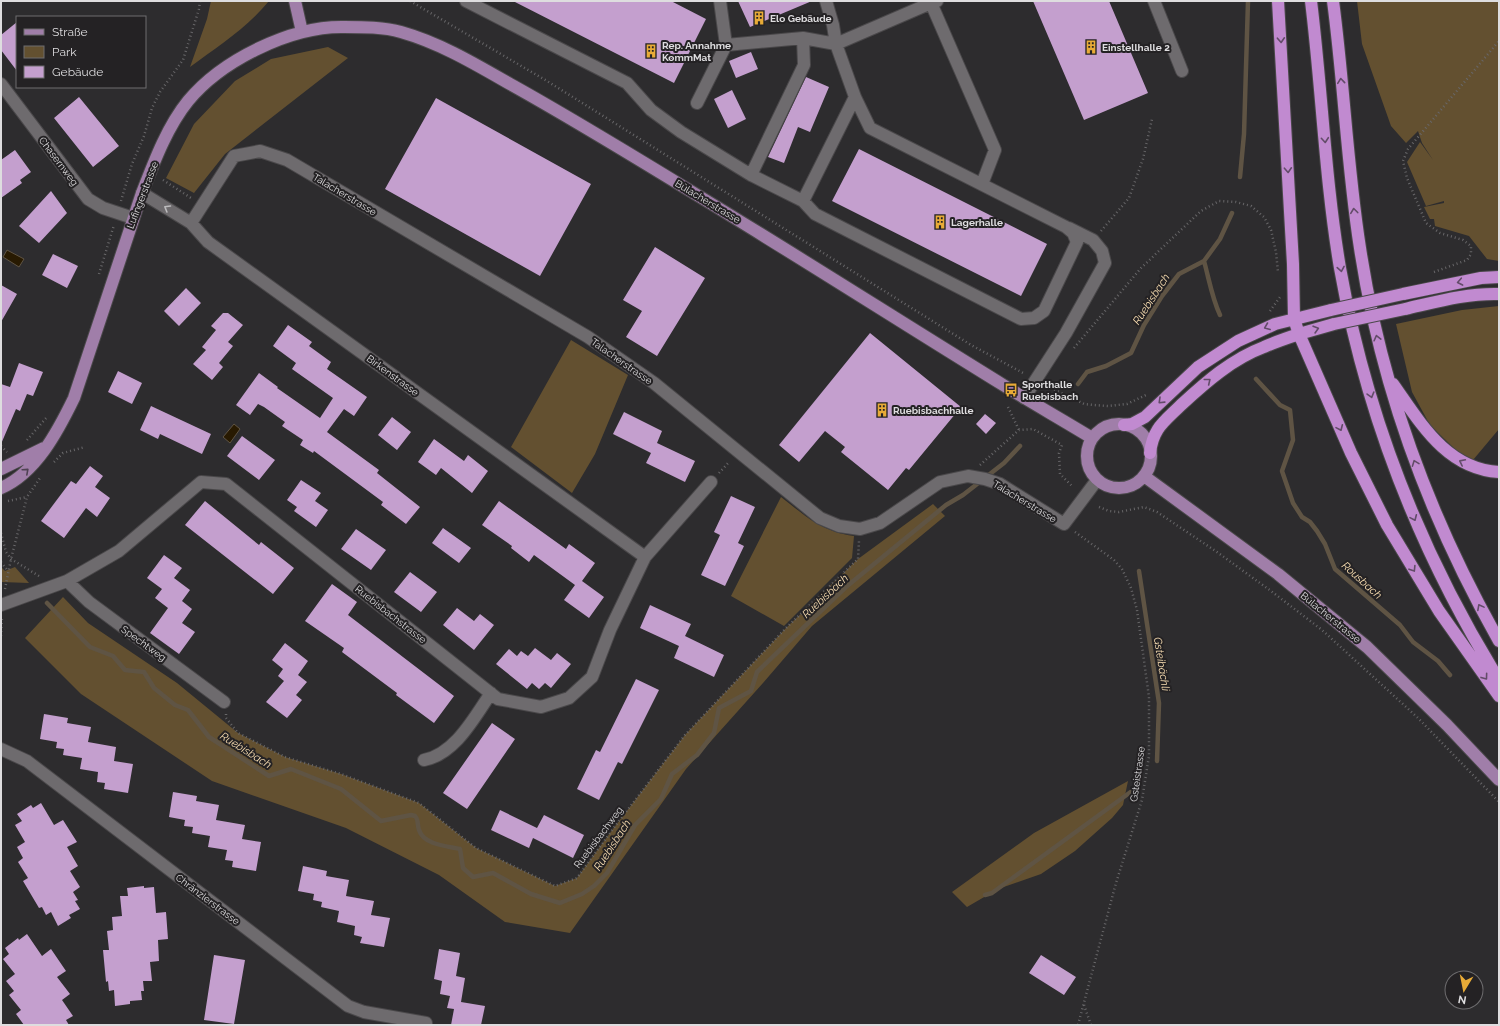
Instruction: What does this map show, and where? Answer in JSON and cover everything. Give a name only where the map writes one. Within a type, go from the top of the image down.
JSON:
[{"type":"highway","points":[[1278,1],[1293,264],[1294,319],[1299,334],[1351,453],[1387,525],[1440,611],[1499,696]]},
{"type":"highway","points":[[1311,1],[1329,183],[1339,260],[1349,313],[1367,383],[1394,466],[1423,536],[1463,618],[1499,680]]},
{"type":"highway","points":[[1333,1],[1351,180],[1360,248],[1375,330],[1387,376],[1414,459],[1431,505],[1462,572],[1499,641]]},
{"type":"highway","points":[[1124,425],[1132,424],[1145,417],[1198,367],[1250,334],[1275,324],[1403,294],[1481,278],[1499,277]]},
{"type":"highway","points":[[1150,453],[1153,436],[1162,424],[1218,373],[1245,355],[1299,334],[1334,324],[1460,298],[1499,294]]},
{"type":"highway","points":[[1387,376],[1426,430],[1445,451],[1456,459],[1476,468],[1489,472],[1499,472]]},
{"type":"main road","points":[[295,1],[302,32]]},
{"type":"main road","name":"Bülacherstrasse","points":[[302,32],[322,28],[343,27],[398,31],[430,42],[471,62],[568,116],[776,243],[1024,398],[1092,438]]},
{"type":"main road","name":"Lufingerstrasse","points":[[1,488],[8,485],[28,470],[60,428],[74,398],[142,193],[154,162],[176,118],[189,100],[209,79],[246,55],[302,32]]},
{"type":"main road","points":[[1115,424],[1124,425],[1133,428],[1145,438],[1150,453],[1149,465],[1144,476],[1138,482],[1130,486],[1112,488],[1104,485],[1092,474],[1087,460],[1087,452],[1092,438],[1098,432],[1115,424]]},
{"type":"main road","name":"Lufingerstrasse","points":[[1,469],[45,447]]},
{"type":"main road","name":"Bülacherstrasse","points":[[1144,476],[1278,574],[1367,647],[1447,725],[1499,780]]},
{"type":"street","points":[[466,1],[627,83],[651,110],[681,132],[751,175],[803,201],[815,214],[1022,318],[1034,318],[1044,311],[1070,258],[1077,242],[1073,233],[1066,227]]},
{"type":"street","points":[[696,103],[726,45],[720,1]]},
{"type":"street","points":[[826,1],[833,25],[836,44],[855,97],[870,128],[1093,240],[1102,250],[1105,264],[1040,382],[1024,398]]},
{"type":"street","points":[[1154,1],[1182,71]]},
{"type":"street","points":[[726,45],[803,38],[836,44],[934,2],[995,150],[982,184]]},
{"type":"street","points":[[751,175],[804,65],[803,38]]},
{"type":"street","name":"Chasernweg","points":[[1,84],[88,199],[103,208],[133,218]]},
{"type":"street","points":[[803,201],[855,97]]},
{"type":"street","name":"Talacherstrasse","points":[[192,223],[234,156],[260,151],[287,160],[588,338],[654,383],[820,518],[838,526],[860,529],[880,523],[940,482],[968,476],[985,479],[1000,484],[1064,524]]},
{"type":"street","name":"Birkenstrasse","points":[[142,193],[192,223],[208,242],[645,557]]},
{"type":"street","points":[[1064,524],[1097,480]]},
{"type":"street","name":"Ruebisbachstrasse","points":[[1,605],[67,581],[118,551],[201,482],[226,484],[498,699],[541,707],[569,698],[592,678],[610,630],[645,557],[711,482]]},
{"type":"street","name":"Spechtweg","points":[[67,581],[89,602],[224,702]]},
{"type":"street","points":[[424,760],[435,758],[460,738],[491,693]]},
{"type":"street","name":"Chränzlerstrasse","points":[[1,749],[27,761],[348,1006],[364,1012],[426,1023]]},
{"type":"path","points":[[97,281],[132,164],[144,136],[152,108],[160,92],[183,60],[199,9],[200,1]]},
{"type":"path","points":[[410,1],[547,81],[971,345],[1084,404]]},
{"type":"path","points":[[1432,274],[1466,260],[1471,254],[1470,246],[1463,240],[1440,233],[1426,223],[1407,178],[1403,161],[1408,149],[1499,41]]},
{"type":"path","points":[[1093,240],[1129,198],[1143,159],[1152,119]]},
{"type":"path","points":[[163,180],[202,205]]},
{"type":"path","points":[[1071,352],[1141,268],[1201,211],[1219,201],[1236,202],[1251,206],[1264,217],[1271,230],[1276,252],[1278,274]]},
{"type":"path","points":[[1040,382],[1048,380]]},
{"type":"path","points":[[1008,407],[1019,430]]},
{"type":"path","points":[[26,441],[50,413]]},
{"type":"path","points":[[968,476],[1019,430],[1033,429],[1062,445],[1058,453],[1060,474],[1072,486]]},
{"type":"path","points":[[1,446],[9,453],[5,456]]},
{"type":"path","points":[[53,463],[63,453],[85,447]]},
{"type":"path","points":[[711,482],[739,451]]},
{"type":"path","points":[[11,559],[27,497],[43,474]]},
{"type":"path","points":[[1,502],[27,497]]},
{"type":"path","points":[[1099,507],[1119,512],[1144,507],[1157,512],[1218,552],[1271,591],[1322,630],[1417,717],[1499,802]]},
{"type":"path","name":"Gsteistrasse","points":[[1064,524],[1114,560],[1122,569],[1131,588],[1136,610],[1149,697],[1149,756],[1142,800],[1116,883],[1078,1025]]},
{"type":"path","name":"Ruebisbachweg","points":[[224,702],[226,718],[238,733],[285,757],[340,774],[419,803],[476,848],[555,886],[577,878],[685,735],[786,628],[858,559],[860,529]]},
{"type":"path","points":[[1,533],[6,552],[11,559],[54,585]]},
{"type":"path","points":[[1,562],[9,571]]},
{"type":"path","points":[[1084,1004],[1091,1025]]},
{"type":"green space","points":[[211,1],[269,1],[251,20],[190,67],[207,19]]},
{"type":"green space","points":[[1357,1],[1499,1],[1499,261],[1487,259],[1469,236],[1435,226],[1434,219],[1430,219],[1424,207],[1444,203],[1444,201],[1426,206],[1407,162],[1420,142],[1433,160],[1422,143],[1418,131],[1406,143],[1391,126],[1362,44]]},
{"type":"green space","points":[[328,47],[348,58],[225,154],[194,193],[166,178],[194,124],[235,81],[271,59]]},
{"type":"green space","points":[[1499,306],[1499,429],[1473,460],[1459,453],[1430,425],[1412,392],[1396,324],[1462,310]]},
{"type":"green space","points":[[571,340],[628,375],[595,454],[572,493],[511,447]]},
{"type":"green space","points":[[781,497],[823,527],[842,534],[854,536],[852,558],[784,626],[731,596]]},
{"type":"green space","points":[[933,504],[945,516],[812,626],[686,769],[570,933],[505,922],[439,875],[346,828],[212,781],[81,694],[25,638],[63,597],[88,623],[177,683],[238,733],[285,757],[341,774],[419,803],[476,848],[555,886],[577,878],[685,735],[786,628],[858,559]]},
{"type":"green space","points":[[1,567],[5,571],[15,567],[29,583],[1,582]]},
{"type":"green space","points":[[1128,781],[1123,805],[1112,818],[1075,851],[1041,874],[998,889],[967,907],[952,892],[1034,833]]},
{"type":"shaded area","points":[[7,250],[24,259],[19,267],[3,257]]},
{"type":"shaded area","points":[[234,424],[240,429],[230,443],[223,437]]},
{"type":"building","name":"Rep. Annahme KommMat","points":[[513,1],[671,1],[706,19],[674,83]]},
{"type":"building","name":"Elo Gebäude","points":[[738,1],[812,1],[750,27]]},
{"type":"building","name":"Einstellhalle 2","points":[[1033,1],[1109,1],[1148,93],[1084,120]]},
{"type":"building","points":[[16,23],[16,70],[1,50],[1,35]]},
{"type":"building","points":[[751,52],[758,69],[736,78],[729,61]]},
{"type":"building","points":[[806,77],[829,87],[810,132],[798,127],[784,163],[768,157]]},
{"type":"building","points":[[732,90],[746,119],[728,128],[714,99]]},
{"type":"building","points":[[79,97],[119,146],[93,167],[54,118]]},
{"type":"building","points":[[436,98],[591,184],[540,276],[385,189]]},
{"type":"building","name":"Lagerhalle","points":[[859,149],[1047,244],[1021,296],[832,201]]},
{"type":"building","points":[[15,150],[31,172],[20,180],[22,183],[1,198],[1,160]]},
{"type":"building","points":[[51,191],[67,213],[39,243],[19,226]]},
{"type":"building","points":[[655,247],[705,278],[657,356],[626,337],[642,311],[623,300]]},
{"type":"building","points":[[53,254],[78,266],[67,288],[42,275]]},
{"type":"building","points":[[1,285],[17,294],[1,322]]},
{"type":"building","points":[[186,288],[201,303],[179,326],[164,311]]},
{"type":"building","points":[[223,313],[228,313],[243,325],[228,342],[233,346],[219,363],[223,367],[212,380],[193,364],[206,350],[202,347],[216,330],[211,326]]},
{"type":"building","points":[[288,325],[312,342],[309,346],[331,362],[327,369],[367,397],[354,416],[344,409],[327,432],[379,470],[377,473],[420,507],[406,524],[381,505],[383,502],[314,451],[313,453],[300,445],[303,440],[282,426],[285,422],[264,407],[258,404],[250,415],[236,405],[259,373],[278,387],[277,388],[320,418],[333,398],[292,369],[296,363],[273,346]]},
{"type":"building","name":"Ruebisbachhalle","points":[[870,333],[961,407],[909,470],[906,468],[888,490],[841,452],[845,447],[825,431],[799,462],[779,445]]},
{"type":"building","points":[[19,363],[43,372],[33,396],[27,394],[20,411],[16,409],[1,444],[1,384],[10,387]]},
{"type":"building","points":[[118,371],[142,383],[132,404],[108,392]]},
{"type":"building","points":[[151,406],[211,434],[202,454],[160,434],[158,439],[140,430]]},
{"type":"building","points":[[624,412],[662,431],[657,443],[695,461],[685,482],[646,463],[651,453],[613,434]]},
{"type":"building","points":[[985,414],[996,423],[986,434],[976,424]]},
{"type":"building","points":[[392,417],[411,432],[397,450],[378,435]]},
{"type":"building","points":[[242,436],[275,460],[259,480],[227,456]]},
{"type":"building","points":[[434,439],[464,461],[468,455],[488,471],[472,493],[441,468],[436,475],[418,462]]},
{"type":"building","points":[[90,466],[103,476],[95,487],[110,498],[97,517],[86,508],[64,538],[41,521],[71,481],[76,484]]},
{"type":"building","points":[[301,480],[321,493],[315,501],[328,510],[316,527],[294,511],[297,507],[287,500]]},
{"type":"building","points":[[731,496],[755,507],[738,543],[744,546],[725,586],[701,575],[720,535],[714,532]]},
{"type":"building","points":[[205,501],[259,545],[261,542],[294,568],[273,594],[185,525]]},
{"type":"building","points":[[499,501],[566,549],[569,544],[595,563],[582,581],[604,597],[589,618],[564,600],[575,585],[534,555],[529,562],[511,548],[512,546],[482,525]]},
{"type":"building","points":[[443,528],[471,548],[459,563],[432,543]]},
{"type":"building","points":[[356,529],[386,550],[371,570],[341,549]]},
{"type":"building","points":[[164,555],[182,568],[174,578],[190,590],[182,601],[192,609],[182,623],[195,632],[179,654],[150,633],[168,608],[155,598],[162,589],[147,578]]},
{"type":"building","points":[[410,572],[437,592],[421,612],[394,592]]},
{"type":"building","points":[[332,584],[357,602],[348,615],[454,696],[434,723],[342,652],[344,648],[305,621]]},
{"type":"building","points":[[650,605],[691,624],[685,636],[724,655],[714,677],[674,658],[679,646],[640,628]]},
{"type":"building","points":[[457,608],[474,621],[480,614],[494,625],[474,650],[443,625]]},
{"type":"building","points":[[285,643],[308,661],[298,675],[307,682],[296,695],[302,700],[287,718],[266,702],[284,681],[278,676],[283,669],[272,660]]},
{"type":"building","points":[[535,648],[551,660],[557,653],[571,664],[551,688],[545,683],[539,689],[532,683],[527,689],[496,664],[509,649],[517,656],[521,651],[528,656]]},
{"type":"building","points":[[636,679],[659,690],[622,764],[618,762],[599,800],[577,789],[596,750],[600,752]]},
{"type":"building","points":[[44,714],[68,718],[67,723],[91,727],[88,742],[116,747],[114,761],[133,764],[128,793],[104,789],[105,783],[97,782],[98,772],[80,769],[82,758],[63,755],[64,749],[56,748],[57,742],[40,739]]},
{"type":"building","points":[[492,723],[515,739],[467,809],[443,793]]},
{"type":"building","points":[[173,792],[197,796],[196,801],[219,805],[216,820],[245,825],[242,839],[261,842],[256,871],[232,867],[233,861],[225,860],[227,850],[208,847],[210,836],[192,833],[193,827],[184,826],[185,820],[169,817]]},
{"type":"building","points":[[41,803],[54,825],[63,820],[77,842],[67,847],[78,866],[70,871],[80,887],[73,892],[78,900],[75,901],[80,909],[69,915],[71,918],[58,926],[51,912],[46,915],[42,907],[39,908],[23,881],[28,878],[18,862],[23,858],[17,847],[25,842],[15,825],[22,821],[17,814],[31,805],[33,808]]},
{"type":"building","points":[[500,810],[537,828],[544,815],[584,835],[573,858],[533,838],[529,848],[491,830]]},
{"type":"building","points":[[303,866],[327,871],[326,876],[349,880],[346,896],[374,901],[371,915],[390,918],[384,947],[360,943],[362,937],[354,935],[355,926],[337,922],[339,911],[321,907],[322,902],[313,900],[314,894],[298,891]]},
{"type":"building","points":[[144,886],[144,888],[154,887],[156,913],[166,912],[168,939],[158,940],[159,961],[150,962],[152,981],[143,981],[144,991],[141,991],[142,1000],[130,1001],[130,1004],[115,1006],[114,990],[109,991],[108,981],[106,982],[103,950],[109,950],[107,931],[113,930],[112,917],[122,916],[120,896],[128,896],[127,888]]},
{"type":"building","points":[[27,934],[42,956],[51,949],[66,971],[57,977],[70,994],[62,1000],[73,1016],[66,1020],[69,1025],[24,1025],[16,1014],[21,1010],[9,995],[14,991],[6,981],[15,974],[3,959],[9,954],[5,948],[18,938],[19,940]]},
{"type":"building","points":[[439,949],[460,953],[456,976],[465,978],[461,1002],[485,1006],[481,1025],[451,1025],[454,1009],[447,1008],[450,996],[440,994],[442,981],[434,979]]},
{"type":"building","points":[[214,955],[245,960],[234,1024],[204,1020]]},
{"type":"building","points":[[1041,955],[1076,977],[1064,995],[1029,973]]},
{"type":"waterway","name":"Ruebisbach","points":[[1240,177],[1244,134],[1248,1]]},
{"type":"waterway","name":"Ruebisbach","points":[[1078,384],[1087,372],[1106,366],[1131,353],[1144,325],[1162,296],[1179,274],[1204,261],[1220,239],[1232,213]]},
{"type":"waterway","name":"Rousbach","points":[[1204,261],[1220,315]]},
{"type":"waterway","name":"Rousbach","points":[[1256,379],[1280,405],[1290,410],[1293,440],[1282,471],[1293,503],[1302,517],[1310,522],[1317,531],[1325,544],[1335,569],[1400,625],[1413,642],[1438,661],[1450,675]]},
{"type":"waterway","name":"Ruebisbach","points":[[47,603],[90,647],[113,656],[125,670],[144,672],[154,688],[175,705],[188,710],[209,737],[269,776],[291,769],[341,789],[381,821],[411,815],[415,816],[419,830],[426,839],[436,844],[460,849],[463,868],[473,877],[493,873],[531,894],[560,903],[582,894],[594,886],[607,873],[635,825],[661,799],[672,774],[697,755],[714,733],[719,708],[751,691],[757,672],[846,587],[946,505],[963,495],[1004,463],[1020,446]]},
{"type":"waterway","name":"Gsteibächli","points":[[1139,571],[1159,703],[1157,761]]},
{"type":"waterway","name":"Gsteibächli","points":[[985,895],[992,893],[1132,791]]},
{"type":"place","name":"Elo Gebäude","points":[[759,18]]},
{"type":"place","name":"Einstellhalle 2","points":[[1091,47]]},
{"type":"place","name":"Rep. Annahme KommMat","points":[[651,51]]},
{"type":"place","name":"Lagerhalle","points":[[940,222]]},
{"type":"place","name":"Sporthalle Ruebisbach","points":[[1011,390]]},
{"type":"place","name":"Ruebisbachhalle","points":[[882,410]]}]
